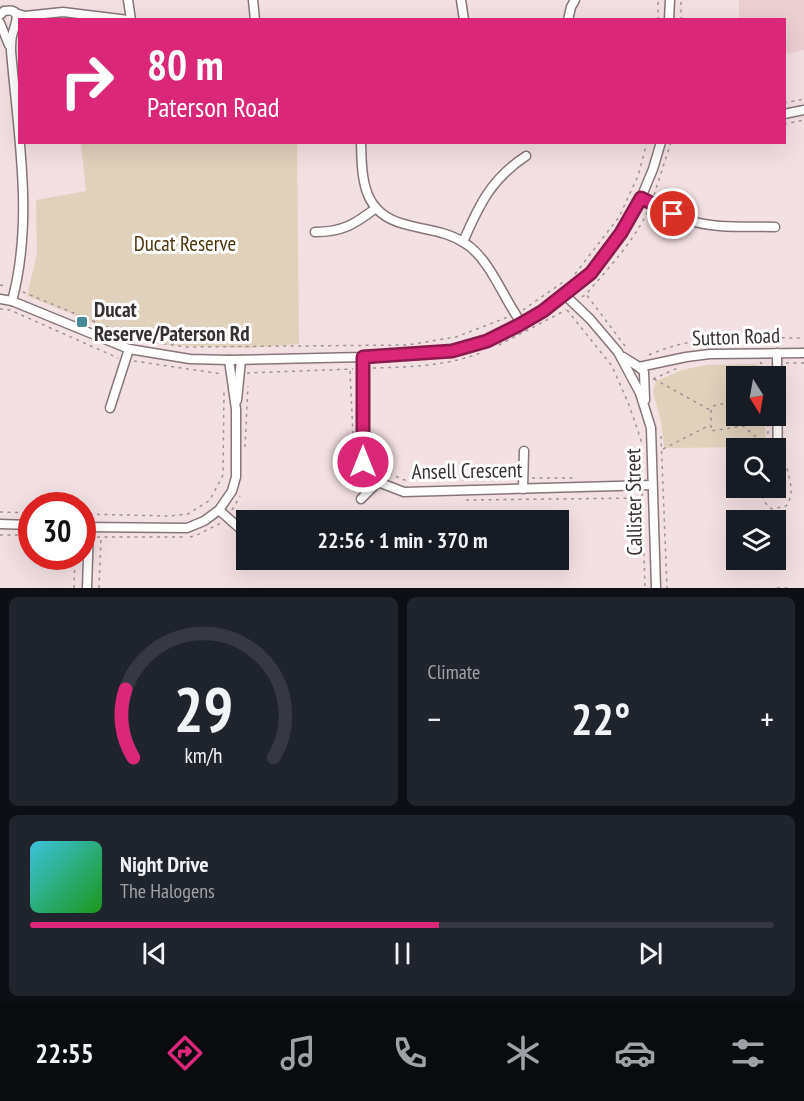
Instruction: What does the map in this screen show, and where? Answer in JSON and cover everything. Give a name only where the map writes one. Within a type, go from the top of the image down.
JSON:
[{"type":"street","points":[[128,0],[130,18]]},
{"type":"street","points":[[253,0],[255,18]]},
{"type":"street","points":[[461,0],[464,18]]},
{"type":"street","points":[[568,18],[575,0]]},
{"type":"street","points":[[669,18],[670,0]]},
{"type":"street","points":[[0,15],[6,2],[17,18],[11,51]]},
{"type":"street","points":[[0,15],[6,10],[25,16],[63,12],[113,18]]},
{"type":"street","points":[[32,18],[42,15]]},
{"type":"street","points":[[1,25],[9,28],[17,24]]},
{"type":"street","points":[[1,25],[11,51],[18,133]]},
{"type":"street","points":[[786,114],[804,110]]},
{"type":"street","points":[[12,301],[23,243],[24,204],[19,144]]},
{"type":"street","points":[[362,144],[364,184],[376,208],[389,218],[404,224],[446,233],[472,248],[484,262],[504,297],[513,315],[513,320],[519,325]]},
{"type":"street","points":[[0,299],[12,301],[129,349],[190,359],[363,357],[452,351],[487,341],[519,325],[543,311],[591,273],[621,233],[641,198],[650,178],[659,144]]},
{"type":"street","points":[[463,242],[490,188],[510,167],[526,156]]},
{"type":"street","points":[[641,198],[687,220],[701,224],[725,227],[775,227]]},
{"type":"street","points":[[315,232],[332,232],[354,225],[376,208]]},
{"type":"street","name":"Callister Street","points":[[567,292],[569,299],[590,319],[616,350],[631,377],[651,428],[656,588]]},
{"type":"street","points":[[110,408],[129,349]]},
{"type":"street","name":"Callister Street","points":[[616,350],[644,372],[647,415]]},
{"type":"street","name":"Sutton Road","points":[[638,367],[710,354],[804,352]]},
{"type":"street","points":[[777,353],[778,438]]},
{"type":"street","points":[[361,499],[378,482],[363,462],[363,357]]},
{"type":"street","points":[[229,360],[236,409]]},
{"type":"street","points":[[96,527],[187,528],[204,521],[219,510],[232,491],[237,477],[236,409],[241,360]]},
{"type":"street","name":"Sutton Road","points":[[644,378],[670,361]]},
{"type":"street","points":[[638,367],[633,368],[631,377],[637,382],[644,378]]},
{"type":"street","points":[[523,489],[524,451]]},
{"type":"street","name":"Ansell Crescent","points":[[378,482],[404,492],[652,486]]},
{"type":"street","points":[[219,510],[236,525]]},
{"type":"street","points":[[0,524],[18,525]]},
{"type":"street","points":[[87,588],[88,570]]},
{"type":"path","points":[[658,0],[658,18]]},
{"type":"path","points":[[681,0],[681,18]]},
{"type":"path","points":[[786,103],[804,99]]},
{"type":"path","points":[[786,124],[804,120]]},
{"type":"path","points":[[0,285],[15,288],[112,329],[152,342],[186,347],[407,345],[456,337],[513,315],[574,275],[619,217],[638,176],[646,144]]},
{"type":"path","points":[[626,346],[586,294],[613,264],[647,214],[670,144]]},
{"type":"path","points":[[567,310],[612,366],[641,440],[645,588]]},
{"type":"path","points":[[645,357],[666,347],[702,339],[804,338]]},
{"type":"path","points":[[760,362],[764,366]]},
{"type":"path","points":[[684,366],[653,378],[711,410]]},
{"type":"path","points":[[350,369],[354,462]]},
{"type":"path","points":[[96,514],[169,516],[188,514],[210,500],[223,475],[224,385]]},
{"type":"path","points":[[245,457],[248,385]]},
{"type":"path","points":[[726,403],[713,406],[711,431],[742,426],[756,438]]},
{"type":"path","points":[[662,449],[711,424]]},
{"type":"path","points":[[660,433],[668,588]]},
{"type":"path","points":[[370,442],[374,459],[387,472],[404,480],[582,478]]},
{"type":"path","points":[[96,537],[177,539],[197,536],[223,522],[239,500],[241,491]]},
{"type":"path","points":[[463,500],[642,498]]},
{"type":"path","points":[[0,512],[18,513]]},
{"type":"path","points":[[0,535],[18,535]]},
{"type":"path","points":[[99,588],[101,537]]},
{"type":"path","points":[[74,588],[75,570]]},
{"type":"path","points":[[777,588],[791,588]]},
{"type":"shaded area","points":[[739,0],[804,0],[804,50],[786,54],[786,18],[739,18]]},
{"type":"green space","name":"Ducat Reserve","points":[[81,144],[297,144],[299,344],[249,348],[168,345],[114,331],[27,296],[37,253],[36,200],[86,191]]},
{"type":"green space","points":[[755,364],[760,366],[726,366],[726,426],[765,426],[766,438],[726,438],[726,447],[664,448],[661,421],[653,392],[656,381],[682,370],[706,365]]},
{"type":"place","name":"Ducat Reserve/Paterson Rd","points":[[82,322]]},
{"type":"route","points":[[363,462],[363,357],[452,351],[487,341],[543,311],[591,273],[621,233],[641,198],[673,214]]}]
